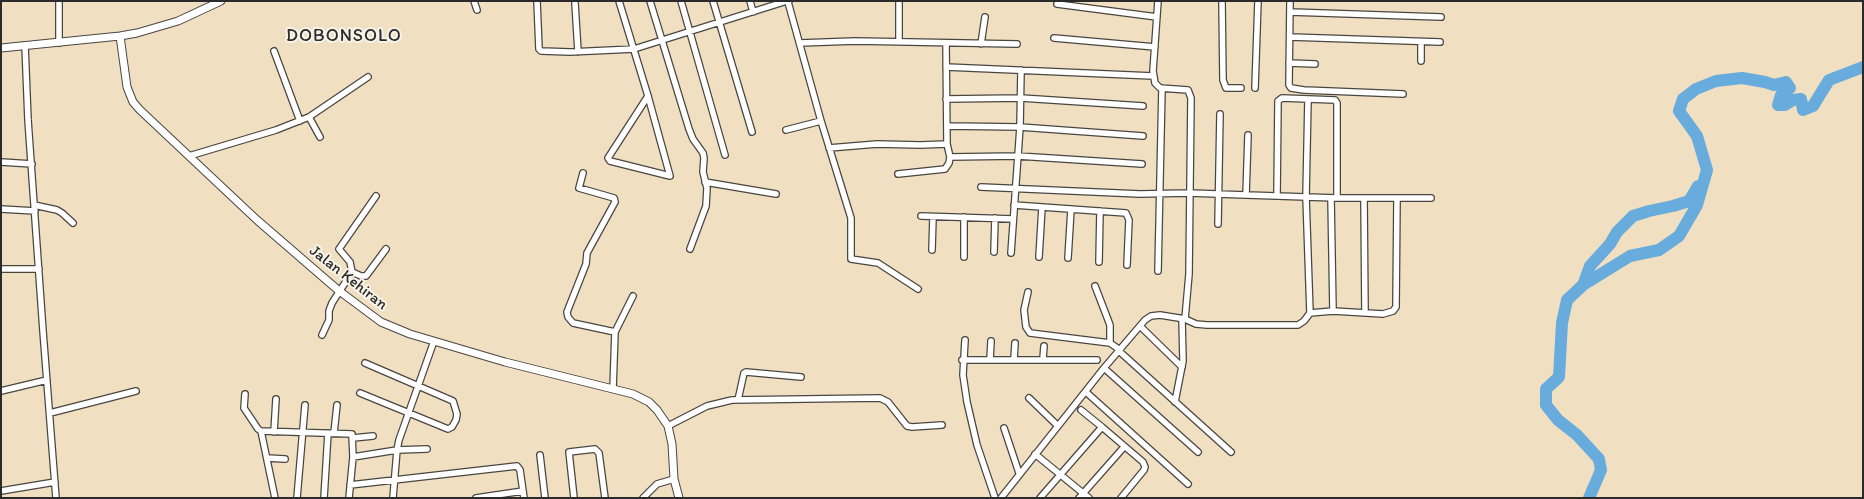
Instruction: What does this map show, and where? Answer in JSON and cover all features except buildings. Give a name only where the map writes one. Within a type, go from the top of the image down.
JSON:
[{"type":"street","points":[[59,1],[59,42]]},
{"type":"street","points":[[1,48],[120,36],[167,25],[221,1]]},
{"type":"street","points":[[474,1],[477,10]]},
{"type":"street","points":[[537,1],[539,49],[541,51],[578,52],[634,49],[788,1],[821,122],[851,218],[852,259],[878,263],[918,289]]},
{"type":"street","points":[[619,1],[648,96],[670,176],[610,161],[608,158],[648,96]]},
{"type":"street","points":[[650,1],[689,129],[693,139],[703,152],[706,206],[690,249]]},
{"type":"street","points":[[681,1],[725,155]]},
{"type":"street","points":[[713,1],[752,132]]},
{"type":"street","points":[[750,1],[753,12]]},
{"type":"street","points":[[899,1],[899,41]]},
{"type":"street","points":[[1158,1],[1153,76],[1157,87],[1185,89],[1190,94],[1189,274],[1183,319],[1182,366],[1175,402]]},
{"type":"street","points":[[1222,1],[1222,80],[1226,88],[1242,88]]},
{"type":"street","points":[[1255,88],[1258,1]]},
{"type":"street","points":[[1290,1],[1289,84],[1294,89],[1403,94]]},
{"type":"street","points":[[575,3],[578,52]]},
{"type":"street","points":[[1057,4],[1157,18]]},
{"type":"street","points":[[1290,12],[1441,17]]},
{"type":"street","points":[[981,44],[985,17]]},
{"type":"street","name":"Jalan Kehiran","points":[[120,36],[123,68],[127,87],[133,102],[257,220],[338,290],[381,322],[434,342],[633,394],[649,402],[668,426],[672,444],[674,479],[679,498]]},
{"type":"street","points":[[1290,37],[1440,42]]},
{"type":"street","points":[[1054,38],[1155,48]]},
{"type":"street","points":[[800,43],[855,40],[1017,44]]},
{"type":"street","points":[[1421,42],[1421,61]]},
{"type":"street","points":[[898,174],[942,170],[948,166],[950,157],[947,144],[946,43]]},
{"type":"street","points":[[25,45],[28,120],[50,413],[50,482],[56,498]]},
{"type":"street","points":[[274,51],[300,121]]},
{"type":"street","points":[[1289,63],[1315,64]]},
{"type":"street","points":[[946,67],[1153,76]]},
{"type":"street","points":[[1011,253],[1020,127],[1021,70]]},
{"type":"street","points":[[189,156],[300,121],[309,117],[368,77]]},
{"type":"street","points":[[1158,271],[1162,88]]},
{"type":"street","points":[[946,99],[1021,98],[1143,106]]},
{"type":"street","points":[[1276,196],[1278,101],[1282,98],[1335,100],[1337,103],[1333,311]]},
{"type":"street","points":[[1001,498],[1019,472],[1104,368],[1151,316],[1160,315],[1207,325],[1298,325],[1304,322],[1310,313],[1306,197],[1308,99]]},
{"type":"street","points":[[1218,224],[1220,114]]},
{"type":"street","points":[[309,117],[320,137]]},
{"type":"street","points":[[786,130],[821,122]]},
{"type":"street","points":[[947,126],[1020,127],[1143,136]]},
{"type":"street","points":[[1246,194],[1248,135]]},
{"type":"street","points":[[829,148],[877,144],[947,144]]},
{"type":"street","points":[[950,157],[1018,156],[1142,164]]},
{"type":"street","points":[[1,162],[32,164]]},
{"type":"street","points":[[583,173],[580,188],[614,198],[615,200],[587,253],[586,264],[567,312],[568,317],[573,323],[616,332]]},
{"type":"street","points":[[705,182],[776,194]]},
{"type":"street","points":[[981,187],[1334,198],[1430,198]]},
{"type":"street","points":[[322,335],[329,320],[330,309],[338,290],[352,272],[350,262],[339,249],[376,196]]},
{"type":"street","points":[[1364,198],[1365,314]]},
{"type":"street","points":[[1310,313],[1333,311],[1383,314],[1393,311],[1396,307],[1397,198]]},
{"type":"street","points":[[1014,205],[1126,213],[1129,220],[1127,266]]},
{"type":"street","points":[[1039,257],[1042,207]]},
{"type":"street","points":[[1,209],[35,208],[57,210],[73,223]]},
{"type":"street","points":[[1068,258],[1071,209]]},
{"type":"street","points":[[1098,262],[1100,211]]},
{"type":"street","points":[[921,216],[1013,219]]},
{"type":"street","points":[[932,250],[933,217]]},
{"type":"street","points":[[964,217],[964,257]]},
{"type":"street","points":[[994,252],[995,218]]},
{"type":"street","points":[[352,272],[360,276],[366,276],[386,249]]},
{"type":"street","points":[[1,269],[39,269]]},
{"type":"street","points":[[1096,286],[1110,325],[1110,344]]},
{"type":"street","points":[[1028,292],[1024,310],[1026,327],[1030,333],[1110,344],[1231,452]]},
{"type":"street","points":[[613,389],[616,332],[633,296]]},
{"type":"street","points":[[1140,326],[1182,366]]},
{"type":"street","points":[[965,340],[962,360],[963,375],[972,425],[995,498]]},
{"type":"street","points":[[990,360],[991,341]]},
{"type":"street","points":[[393,498],[397,450],[408,413],[434,342]]},
{"type":"street","points":[[1014,359],[1015,343]]},
{"type":"street","points":[[1043,359],[1044,346]]},
{"type":"street","points":[[962,360],[1097,360]]},
{"type":"street","points":[[360,393],[448,429],[452,428],[456,420],[457,414],[454,403],[418,385],[365,363]]},
{"type":"street","points":[[1104,368],[1198,452]]},
{"type":"street","points":[[738,400],[744,373],[746,372],[801,377]]},
{"type":"street","points":[[1,391],[47,381]]},
{"type":"street","points":[[50,413],[136,391]]},
{"type":"street","points":[[1086,392],[1188,484]]},
{"type":"street","points":[[245,394],[244,408],[261,431],[275,498]]},
{"type":"street","points":[[668,426],[707,406],[720,402],[738,400],[880,398],[888,402],[907,426],[942,425]]},
{"type":"street","points":[[1029,398],[1058,426]]},
{"type":"street","points":[[274,432],[276,399]]},
{"type":"street","points":[[297,498],[305,405]]},
{"type":"street","points":[[324,498],[331,433],[337,405]]},
{"type":"street","points":[[1081,410],[1142,462],[1145,467],[1121,498]]},
{"type":"street","points":[[1040,498],[1102,427]]},
{"type":"street","points":[[1004,428],[1019,472]]},
{"type":"street","points":[[261,431],[351,434],[353,438],[353,457],[349,498]]},
{"type":"street","points":[[353,438],[373,436]]},
{"type":"street","points":[[1081,495],[1124,447]]},
{"type":"street","points":[[353,457],[397,450],[427,449]]},
{"type":"street","points":[[574,498],[569,452],[594,449],[599,453],[605,498]]},
{"type":"street","points":[[1035,454],[1060,474],[1081,495],[1089,498]]},
{"type":"street","points":[[540,455],[545,498]]},
{"type":"street","points":[[267,458],[285,458]]},
{"type":"street","points":[[350,485],[516,466],[520,470],[524,495],[476,498]]},
{"type":"street","points":[[643,498],[653,486],[674,479]]},
{"type":"street","points":[[1,491],[50,482]]},
{"type":"waterway","points":[[1589,498],[1601,470],[1599,459],[1577,435],[1558,420],[1546,405],[1546,389],[1559,377],[1562,323],[1567,300],[1583,285],[1630,256],[1659,250],[1679,236],[1697,205],[1707,170],[1697,136],[1679,111],[1683,99],[1696,89],[1716,81],[1742,78],[1774,85],[1786,82],[1790,88],[1781,95],[1778,105],[1785,105],[1793,100],[1801,99],[1803,110],[1813,106],[1829,80],[1863,67]]},
{"type":"waterway","points":[[1583,285],[1590,266],[1610,244],[1617,232],[1633,216],[1689,201],[1698,186]]},
{"type":"district","name":"DOBONSOLO","points":[[344,36]]}]
